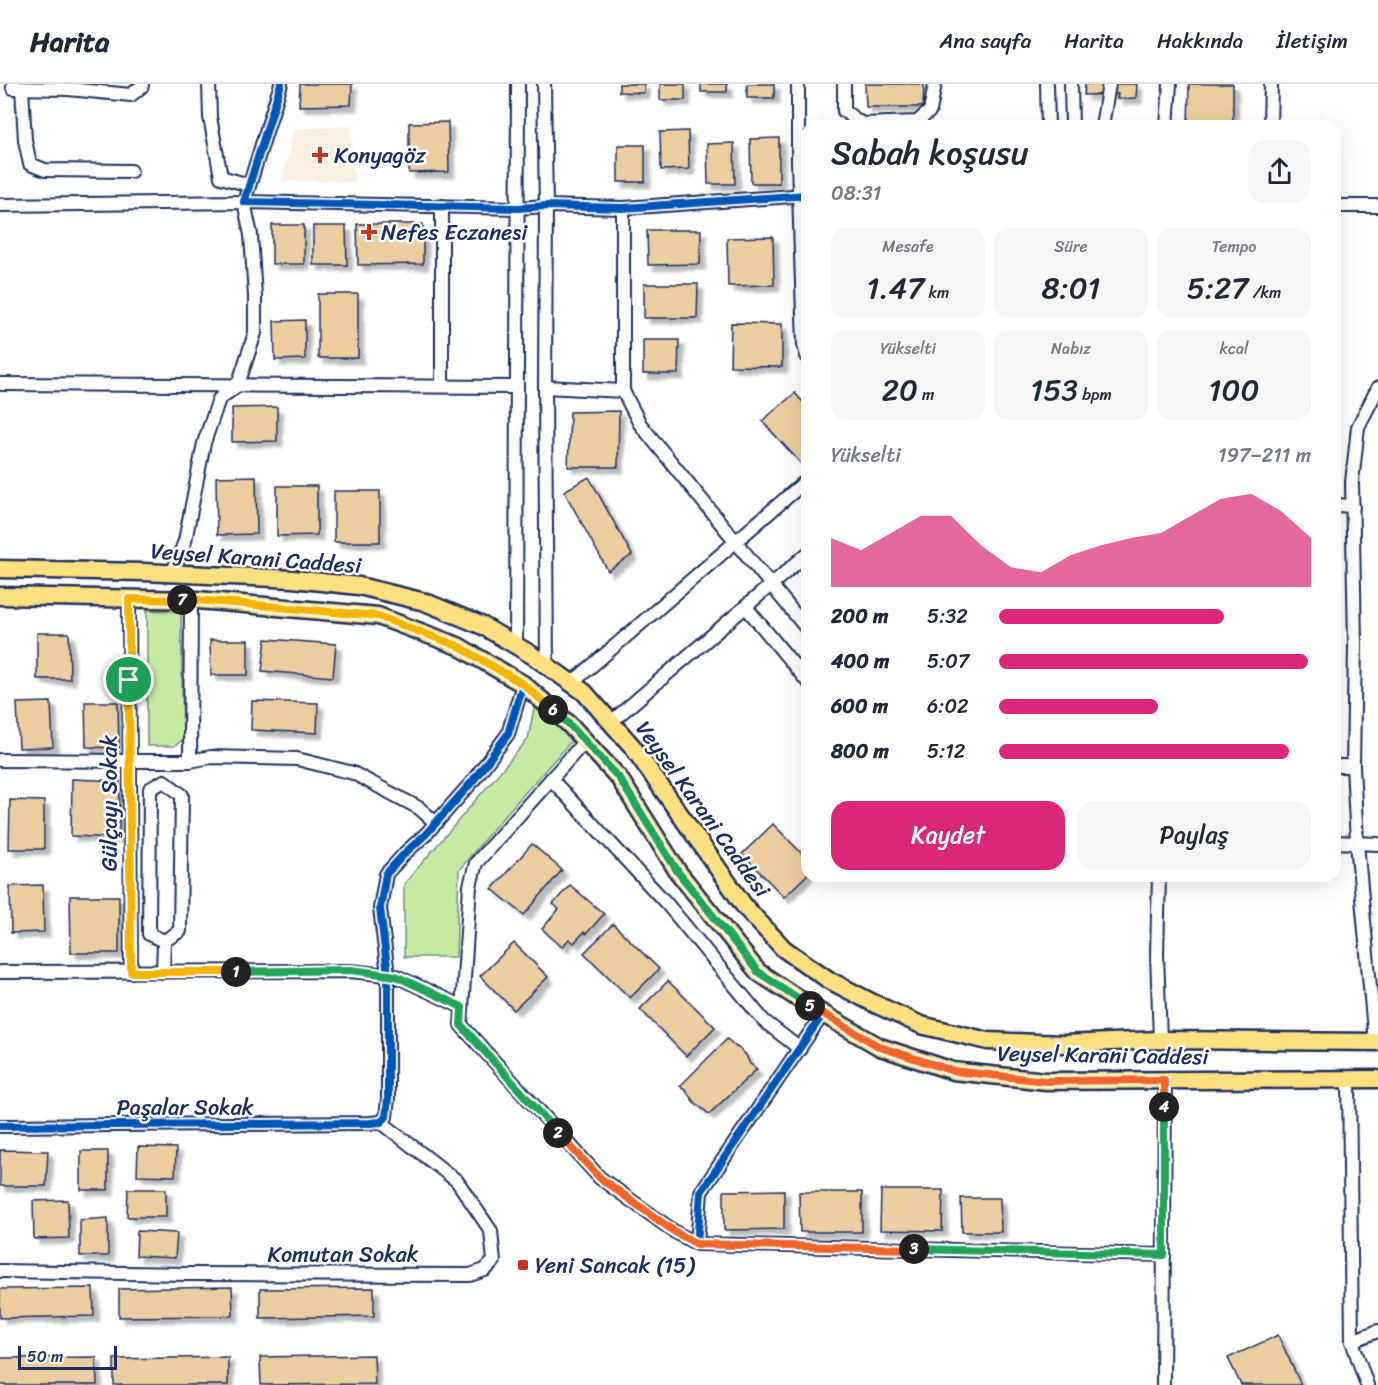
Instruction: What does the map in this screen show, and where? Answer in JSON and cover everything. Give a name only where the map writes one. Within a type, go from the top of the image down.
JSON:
[{"type":"main road","name":"Veysel Karani Caddesi","points":[[0,569],[172,573],[293,579],[359,586],[425,602],[483,626],[516,645],[584,692],[632,746],[745,907],[784,949],[829,980],[875,1005],[921,1024],[988,1041],[1063,1044],[1160,1040],[1377,1042]]},
{"type":"main road","name":"Veysel Karani Caddesi","points":[[0,596],[191,600],[378,616],[458,646],[523,684],[585,741],[619,778],[678,872],[758,972],[880,1047],[953,1071],[1046,1081],[1378,1079]]},
{"type":"street","points":[[131,171],[45,170],[30,164],[17,86],[131,95],[142,84]]},
{"type":"street","points":[[209,84],[210,117],[221,177],[249,185]]},
{"type":"street","points":[[172,573],[185,541],[204,443],[219,399],[238,385],[255,333],[251,235],[244,202],[281,84]]},
{"type":"street","points":[[516,645],[518,84]]},
{"type":"street","points":[[544,84],[548,666]]},
{"type":"street","points":[[798,84],[801,151]]},
{"type":"street","points":[[844,84],[844,111],[856,120]]},
{"type":"street","points":[[919,120],[930,111],[935,84]]},
{"type":"street","points":[[1047,84],[1048,120]]},
{"type":"street","points":[[1071,84],[1072,120]]},
{"type":"street","points":[[1103,120],[1109,84]]},
{"type":"street","points":[[1167,120],[1170,84]]},
{"type":"street","points":[[1270,84],[1270,120]]},
{"type":"street","points":[[0,205],[244,202],[623,208],[801,195]]},
{"type":"street","points":[[442,206],[442,386]]},
{"type":"street","points":[[1341,206],[1378,206]]},
{"type":"street","points":[[623,208],[623,391],[640,424],[801,623]]},
{"type":"street","points":[[0,384],[517,387]]},
{"type":"street","points":[[545,387],[623,391]]},
{"type":"street","points":[[1377,1042],[1357,843],[1353,766],[1355,644],[1352,482],[1358,427],[1378,388]]},
{"type":"street","points":[[572,683],[801,485]]},
{"type":"street","points":[[1341,505],[1353,506]]},
{"type":"street","points":[[611,722],[801,559]]},
{"type":"street","name":"Gülçayı Sokak","points":[[129,599],[131,972]]},
{"type":"street","points":[[190,761],[191,600]]},
{"type":"street","points":[[746,607],[801,674]]},
{"type":"street","points":[[376,1123],[386,1117],[388,1098],[388,975],[380,908],[386,874],[472,782],[508,734],[523,684]]},
{"type":"street","points":[[585,741],[476,863],[470,886],[461,1025],[600,1178],[675,1232],[697,1244],[1164,1255]]},
{"type":"street","points":[[0,760],[190,761],[211,757],[297,759],[353,773],[419,808],[436,823]]},
{"type":"street","points":[[164,781],[165,761]]},
{"type":"street","points":[[1341,766],[1353,766]]},
{"type":"street","points":[[551,779],[667,904],[764,1021],[800,1049]]},
{"type":"street","points":[[164,781],[150,789],[149,923],[149,934],[164,941]]},
{"type":"street","points":[[164,781],[182,795],[180,932],[164,941]]},
{"type":"street","points":[[1341,842],[1378,844]]},
{"type":"street","points":[[1159,882],[1157,954],[1160,1040]]},
{"type":"street","points":[[163,972],[164,941]]},
{"type":"street","points":[[0,972],[351,970],[396,976],[462,1007]]},
{"type":"street","points":[[697,1244],[701,1192],[823,1014]]},
{"type":"street","points":[[1349,1079],[1352,1341],[1367,1385]]},
{"type":"street","points":[[1161,1382],[1164,1080]]},
{"type":"street","name":"Paşalar Sokak","points":[[0,1126],[376,1123]]},
{"type":"street","name":"Komutan Sokak","points":[[0,1271],[470,1275],[485,1270],[494,1261],[491,1231],[457,1181],[376,1123]]},
{"type":"street","points":[[1352,1341],[1378,1331]]},
{"type":"shaded area","name":"Konyagöz","points":[[351,126],[354,182],[282,181],[294,129]]},
{"type":"green space","points":[[147,610],[181,612],[183,740],[174,746],[147,746]]},
{"type":"green space","points":[[535,703],[573,739],[459,870],[456,957],[404,957],[404,884],[528,739]]},
{"type":"building","points":[[300,84],[352,84],[351,105],[299,106]]},
{"type":"building","points":[[619,84],[644,84],[644,93],[619,92]]},
{"type":"building","points":[[660,84],[685,84],[685,100],[660,100]]},
{"type":"building","points":[[701,84],[727,84],[727,92],[701,92]]},
{"type":"building","points":[[747,84],[774,84],[774,98],[747,98]]},
{"type":"building","points":[[865,84],[924,84],[923,107],[866,107]]},
{"type":"building","points":[[1085,84],[1137,84],[1136,98],[1117,99],[1118,94],[1084,95]]},
{"type":"building","points":[[1189,84],[1233,84],[1233,120],[1188,120]]},
{"type":"building","points":[[448,122],[449,172],[409,173],[409,123]]},
{"type":"building","points":[[688,131],[689,169],[661,170],[660,132]]},
{"type":"building","points":[[779,138],[779,183],[751,183],[750,139]]},
{"type":"building","points":[[734,143],[735,184],[708,184],[707,144]]},
{"type":"building","points":[[618,145],[645,145],[645,182],[618,182]]},
{"type":"building","points":[[357,224],[423,224],[423,264],[358,265]]},
{"type":"building","points":[[272,225],[304,225],[304,264],[272,264]]},
{"type":"building","points":[[313,226],[346,226],[347,265],[313,265]]},
{"type":"building","points":[[647,230],[701,230],[700,264],[648,265]]},
{"type":"building","points":[[773,237],[774,285],[728,286],[727,238]]},
{"type":"building","points":[[644,284],[698,284],[697,318],[644,318]]},
{"type":"building","points":[[318,294],[358,294],[358,358],[318,358]]},
{"type":"building","points":[[305,320],[305,359],[275,360],[274,321]]},
{"type":"building","points":[[731,323],[782,324],[782,367],[730,366]]},
{"type":"building","points":[[643,340],[679,340],[678,374],[643,374]]},
{"type":"building","points":[[795,393],[801,400],[801,464],[762,421]]},
{"type":"building","points":[[277,407],[277,441],[232,442],[232,408]]},
{"type":"building","points":[[619,411],[618,467],[568,467],[570,412]]},
{"type":"building","points":[[256,476],[257,534],[217,535],[216,477]]},
{"type":"building","points":[[589,477],[632,555],[608,571],[564,491]]},
{"type":"building","points":[[277,486],[317,486],[317,535],[277,536]]},
{"type":"building","points":[[334,491],[380,491],[380,542],[334,542]]},
{"type":"building","points":[[37,633],[69,633],[70,679],[37,679]]},
{"type":"building","points":[[266,639],[336,644],[333,677],[262,671]]},
{"type":"building","points":[[210,640],[248,640],[248,675],[211,675]]},
{"type":"building","points":[[252,701],[318,703],[317,733],[251,730]]},
{"type":"building","points":[[51,702],[53,747],[19,748],[17,703]]},
{"type":"building","points":[[85,702],[118,702],[119,748],[86,747]]},
{"type":"building","points":[[72,779],[120,781],[119,838],[71,836]]},
{"type":"building","points":[[10,800],[44,801],[44,849],[9,849]]},
{"type":"building","points":[[773,824],[801,853],[801,881],[784,897],[742,854]]},
{"type":"building","points":[[532,844],[562,870],[524,915],[492,889]]},
{"type":"building","points":[[43,885],[44,932],[11,933],[10,886]]},
{"type":"building","points":[[570,885],[604,914],[586,934],[584,932],[574,943],[569,939],[562,947],[542,929],[559,909],[553,904]]},
{"type":"building","points":[[70,896],[119,896],[119,953],[71,953]]},
{"type":"building","points":[[613,924],[659,969],[630,998],[584,953]]},
{"type":"building","points":[[514,943],[548,977],[514,1010],[480,976]]},
{"type":"building","points":[[668,981],[715,1027],[686,1056],[640,1009]]},
{"type":"building","points":[[727,1039],[746,1055],[750,1064],[757,1069],[709,1114],[680,1086]]},
{"type":"building","points":[[138,1147],[176,1148],[175,1176],[137,1175]]},
{"type":"building","points":[[0,1150],[48,1151],[46,1186],[0,1186]]},
{"type":"building","points":[[81,1151],[108,1151],[108,1190],[81,1190]]},
{"type":"building","points":[[128,1189],[166,1189],[166,1217],[127,1217]]},
{"type":"building","points":[[784,1190],[784,1229],[724,1230],[724,1191]]},
{"type":"building","points":[[881,1190],[943,1190],[942,1231],[880,1230]]},
{"type":"building","points":[[799,1192],[862,1192],[862,1232],[800,1232]]},
{"type":"building","points":[[961,1198],[1000,1198],[1001,1232],[962,1232]]},
{"type":"building","points":[[68,1200],[69,1238],[34,1239],[33,1201]]},
{"type":"building","points":[[108,1218],[108,1256],[80,1256],[80,1220]]},
{"type":"building","points":[[137,1231],[177,1233],[175,1258],[136,1256]]},
{"type":"building","points":[[232,1287],[233,1316],[119,1317],[119,1289]]},
{"type":"building","points":[[93,1288],[94,1316],[0,1318],[0,1289]]},
{"type":"building","points":[[374,1288],[374,1316],[260,1318],[260,1289]]},
{"type":"building","points":[[1278,1335],[1301,1385],[1241,1385],[1228,1358]]},
{"type":"building","points":[[374,1355],[375,1384],[261,1385],[260,1357]]},
{"type":"building","points":[[96,1357],[97,1385],[0,1385],[0,1358]]},
{"type":"building","points":[[228,1357],[228,1385],[114,1385],[114,1359]]},
{"type":"cycle path","points":[[281,84],[244,202],[623,208],[801,195]]},
{"type":"cycle path","points":[[0,1126],[381,1122],[386,1117],[388,1098],[388,975],[380,908],[386,874],[426,834],[472,782],[508,734],[523,684]]},
{"type":"cycle path","points":[[823,1014],[701,1192],[697,1244],[1164,1255]]},
{"type":"place","name":"Konyagöz","points":[[320,155]]},
{"type":"place","name":"Nefes Eczanesi","points":[[369,232]]},
{"type":"place","name":"Yeni Sancak (15)","points":[[523,1265]]},
{"type":"route","points":[[129,599],[198,600],[378,616],[458,646],[523,684],[569,724],[619,778],[678,872],[758,972],[811,1007],[880,1047],[953,1071],[1046,1081],[1164,1080],[1164,1255],[697,1244],[675,1232],[600,1178],[473,1040],[461,1025],[462,1007],[396,976],[351,970],[131,972],[129,680],[129,599]]}]
